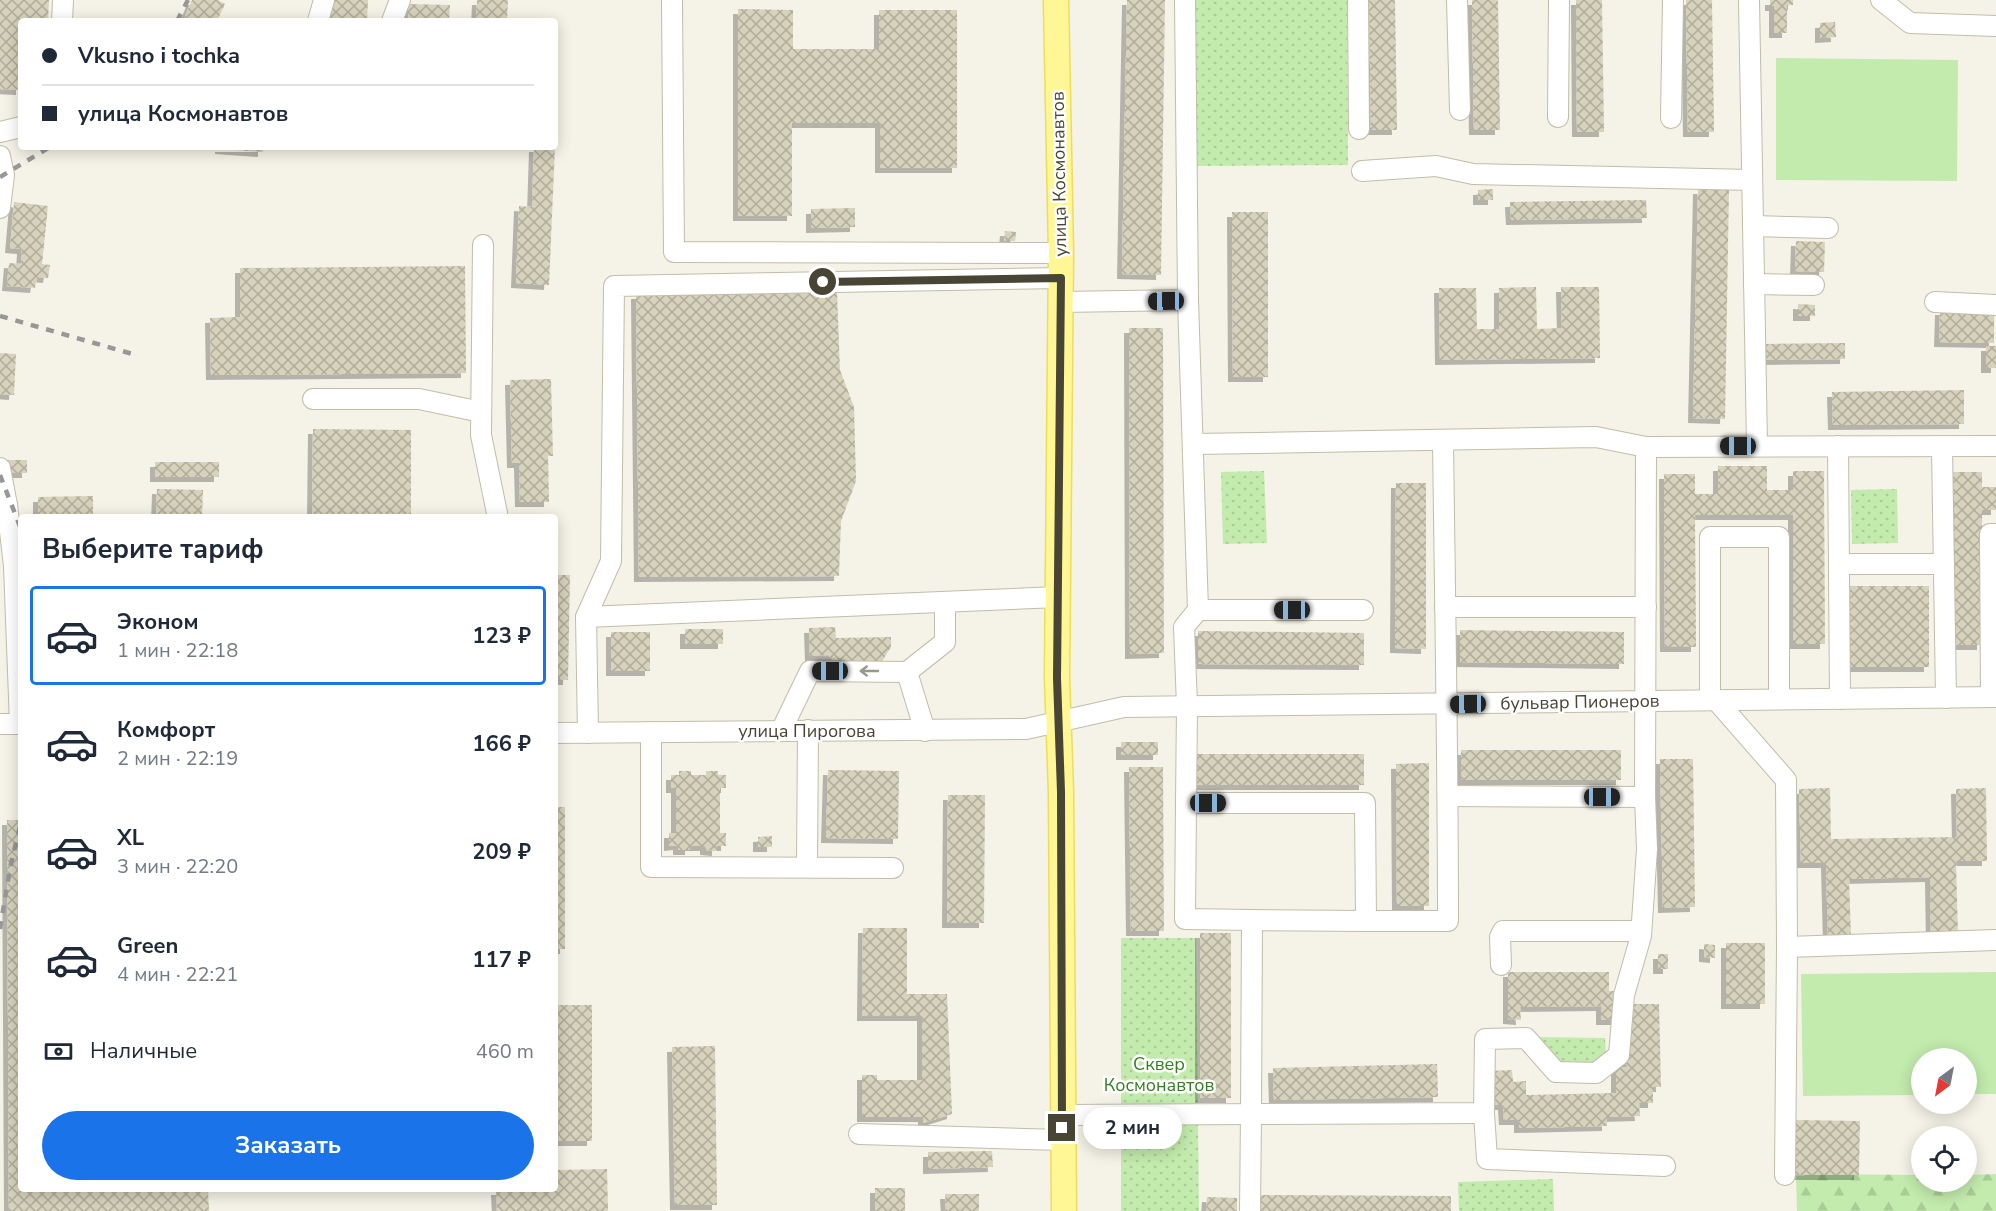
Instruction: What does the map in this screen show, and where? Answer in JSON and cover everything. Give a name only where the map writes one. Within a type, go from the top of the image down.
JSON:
[{"type":"main road","name":"улица Космонавтов","points":[[1056,0],[1061,253],[1058,722],[1061,804],[1064,1211]]},
{"type":"street","points":[[62,18],[63,0]]},
{"type":"street","points":[[319,18],[324,0]]},
{"type":"street","points":[[393,18],[400,0]]},
{"type":"street","points":[[672,0],[674,252],[1061,253]]},
{"type":"street","points":[[1185,0],[1188,300],[1198,610],[1184,627],[1187,706],[1185,919],[1448,921],[1443,440]]},
{"type":"street","points":[[1358,0],[1359,129]]},
{"type":"street","points":[[1456,0],[1460,110]]},
{"type":"street","points":[[1558,117],[1559,0]]},
{"type":"street","points":[[1671,118],[1673,0]]},
{"type":"street","points":[[1749,0],[1757,446]]},
{"type":"street","points":[[1881,0],[1910,23],[1996,26]]},
{"type":"street","points":[[0,132],[18,128]]},
{"type":"street","points":[[0,156],[4,175],[0,208]]},
{"type":"street","points":[[1362,171],[1436,166],[1473,174],[1752,180]]},
{"type":"street","points":[[1753,226],[1827,228]]},
{"type":"street","points":[[483,245],[481,435],[497,514]]},
{"type":"street","points":[[1754,284],[1814,285]]},
{"type":"street","points":[[588,733],[586,617],[611,561],[614,286],[1061,290],[1188,300]]},
{"type":"street","points":[[1935,302],[1996,305]]},
{"type":"street","points":[[313,399],[419,399],[481,412]]},
{"type":"street","points":[[1194,444],[1596,438],[1646,447],[1996,446]]},
{"type":"street","points":[[1838,446],[1840,699]]},
{"type":"street","points":[[1646,447],[1645,797],[1647,849],[1641,931],[1624,995],[1619,1055],[1596,1073],[1556,1072],[1526,1038],[1485,1039],[1484,1113],[1487,1159],[1665,1166]]},
{"type":"street","points":[[1942,447],[1946,698]]},
{"type":"street","points":[[0,468],[3,503],[14,566],[18,656]]},
{"type":"street","points":[[1993,697],[1990,534],[1996,534]]},
{"type":"street","points":[[1779,699],[1779,537],[1710,537],[1713,700],[1786,780],[1785,1175]]},
{"type":"street","points":[[1839,564],[1944,564]]},
{"type":"street","points":[[586,617],[1058,597]]},
{"type":"street","points":[[781,730],[810,671],[907,672],[945,642],[945,602]]},
{"type":"street","points":[[1445,607],[1646,607]]},
{"type":"street","points":[[1198,610],[1363,610]]},
{"type":"street","points":[[907,672],[925,731]]},
{"type":"street","name":"бульвар Пионеров","points":[[1058,722],[1124,707],[1993,697]]},
{"type":"street","name":"улица Пирогова","points":[[558,733],[1026,729],[1058,722]]},
{"type":"street","points":[[0,724],[18,724]]},
{"type":"street","points":[[807,867],[808,730]]},
{"type":"street","points":[[651,732],[651,867],[893,868]]},
{"type":"street","points":[[1448,796],[1645,797]]},
{"type":"street","points":[[1186,803],[1365,803],[1366,921]]},
{"type":"street","points":[[1250,1211],[1252,920]]},
{"type":"street","points":[[1501,965],[1500,937],[1503,931],[1641,931]]},
{"type":"street","points":[[1787,947],[1996,940]]},
{"type":"street","points":[[1062,1115],[1484,1113]]},
{"type":"street","points":[[859,1134],[1062,1140]]},
{"type":"green space","points":[[1192,0],[1347,0],[1348,165],[1194,166]]},
{"type":"green space","points":[[1776,58],[1958,60],[1957,181],[1776,180]]},
{"type":"green space","points":[[1264,471],[1267,543],[1223,544],[1221,472]]},
{"type":"green space","points":[[1897,489],[1898,543],[1852,544],[1851,490]]},
{"type":"green space","name":"Сквер Космонавтов","points":[[1121,938],[1196,938],[1199,1211],[1121,1211]]},
{"type":"green space","points":[[1996,972],[1996,1094],[1977,1094],[1977,1048],[1911,1048],[1911,1095],[1803,1096],[1801,974]]},
{"type":"green space","points":[[1536,1037],[1605,1038],[1606,1054],[1601,1062],[1561,1062]]},
{"type":"green space","points":[[1805,1174],[1911,1175],[1911,1192],[1977,1192],[1977,1175],[1996,1174],[1996,1211],[1797,1211],[1796,1176]]},
{"type":"green space","points":[[1553,1179],[1554,1211],[1459,1211],[1458,1182]]},
{"type":"building","points":[[0,0],[49,0],[48,18],[18,18],[18,90],[0,89]]},
{"type":"building","points":[[192,0],[218,0],[225,4],[218,18],[185,16]]},
{"type":"building","points":[[330,0],[368,0],[367,18],[329,18]]},
{"type":"building","points":[[477,0],[508,0],[507,18],[476,18]]},
{"type":"building","points":[[1127,0],[1165,0],[1161,275],[1122,274]]},
{"type":"building","points":[[1369,0],[1395,0],[1397,130],[1371,130]]},
{"type":"building","points":[[1472,0],[1498,0],[1500,130],[1474,130]]},
{"type":"building","points":[[1576,0],[1602,0],[1604,132],[1577,132]]},
{"type":"building","points":[[1686,0],[1712,0],[1714,132],[1688,132]]},
{"type":"building","points":[[1770,0],[1793,0],[1793,5],[1787,5],[1787,33],[1774,33],[1774,6],[1770,6]]},
{"type":"building","points":[[408,4],[450,5],[449,18],[408,18]]},
{"type":"building","points":[[738,9],[793,10],[793,49],[879,49],[879,10],[957,10],[957,168],[880,168],[880,123],[792,123],[792,216],[738,216]]},
{"type":"building","points":[[1835,22],[1836,37],[1820,38],[1820,23]]},
{"type":"building","points":[[234,150],[263,150],[263,152]]},
{"type":"building","points":[[534,150],[555,150],[549,285],[516,283],[519,206],[532,207]]},
{"type":"building","points":[[1493,189],[1493,200],[1478,200],[1478,190]]},
{"type":"building","points":[[1698,189],[1729,190],[1725,419],[1693,418]]},
{"type":"building","points":[[1646,200],[1647,218],[1511,220],[1510,202]]},
{"type":"building","points":[[14,202],[48,206],[42,264],[50,265],[48,278],[37,277],[35,288],[7,286],[9,263],[21,264],[22,249],[10,248]]},
{"type":"building","points":[[855,208],[855,227],[811,228],[811,209]]},
{"type":"building","points":[[1232,212],[1268,212],[1268,377],[1233,377]]},
{"type":"building","points":[[1005,231],[1016,232],[1015,241],[1004,241]]},
{"type":"building","points":[[1796,241],[1825,242],[1824,272],[1795,271]]},
{"type":"building","points":[[465,266],[466,373],[211,375],[210,318],[240,317],[240,268]]},
{"type":"building","points":[[1536,287],[1537,329],[1562,328],[1561,287],[1599,287],[1600,358],[1440,360],[1439,288],[1476,288],[1477,329],[1499,329],[1499,288]]},
{"type":"building","points":[[837,293],[840,370],[854,407],[856,481],[841,521],[839,576],[639,577],[636,294]]},
{"type":"building","points":[[1798,304],[1815,305],[1815,316],[1798,316]]},
{"type":"building","points":[[1940,310],[1994,311],[1994,343],[1939,342]]},
{"type":"building","points":[[1129,328],[1163,328],[1164,653],[1130,654]]},
{"type":"building","points":[[1845,343],[1845,359],[1759,360],[1758,344]]},
{"type":"building","points":[[1986,346],[1996,346],[1996,368],[1986,368]]},
{"type":"building","points":[[0,353],[16,354],[14,395],[0,394]]},
{"type":"building","points":[[551,379],[553,456],[548,456],[549,502],[520,502],[519,463],[512,463],[510,380]]},
{"type":"building","points":[[1964,390],[1964,424],[1833,425],[1832,392]]},
{"type":"building","points":[[313,429],[411,430],[411,514],[312,514]]},
{"type":"building","points":[[6,460],[27,460],[27,473],[7,473]]},
{"type":"building","points":[[155,462],[219,462],[219,477],[155,477]]},
{"type":"building","points":[[1718,466],[1767,466],[1767,490],[1793,490],[1793,471],[1824,471],[1825,644],[1793,644],[1793,515],[1695,515],[1696,647],[1665,647],[1664,474],[1695,474],[1695,494],[1718,494]]},
{"type":"building","points":[[1951,472],[1982,472],[1982,487],[1996,487],[1996,510],[1982,510],[1982,645],[1951,645]]},
{"type":"building","points":[[1396,483],[1426,483],[1426,649],[1395,648]]},
{"type":"building","points":[[157,489],[203,490],[202,514],[156,514]]},
{"type":"building","points":[[93,496],[93,514],[38,514],[38,497]]},
{"type":"building","points":[[558,575],[570,575],[568,680],[558,680]]},
{"type":"building","points":[[1845,586],[1929,586],[1929,667],[1846,667]]},
{"type":"building","points":[[835,627],[836,638],[891,637],[891,647],[874,674],[848,674],[828,655],[810,656],[809,628]]},
{"type":"building","points":[[685,629],[723,629],[723,644],[685,644]]},
{"type":"building","points":[[1460,630],[1624,632],[1624,664],[1460,662]]},
{"type":"building","points":[[1198,631],[1364,633],[1364,665],[1198,664]]},
{"type":"building","points":[[611,632],[650,632],[650,671],[611,671]]},
{"type":"building","points":[[1121,742],[1158,742],[1158,755],[1121,755]]},
{"type":"building","points":[[1461,750],[1621,750],[1621,780],[1461,780]]},
{"type":"building","points":[[1197,754],[1364,754],[1364,785],[1197,785]]},
{"type":"building","points":[[1660,759],[1693,759],[1695,907],[1663,908]]},
{"type":"building","points":[[1429,763],[1429,906],[1397,906],[1396,764]]},
{"type":"building","points":[[1129,767],[1163,767],[1164,931],[1131,931]]},
{"type":"building","points":[[828,770],[899,771],[898,839],[826,838]]},
{"type":"building","points":[[679,771],[691,771],[691,775],[706,775],[706,771],[718,771],[718,775],[726,775],[726,788],[720,788],[720,833],[726,833],[726,846],[717,846],[717,851],[705,850],[705,846],[690,846],[690,850],[678,850],[678,845],[669,846],[669,833],[676,833],[676,788],[671,788],[671,775],[679,775]]},
{"type":"building","points":[[1830,788],[1831,839],[1957,837],[1956,789],[1986,788],[1987,861],[1956,861],[1958,938],[1931,939],[1930,877],[1849,879],[1851,938],[1828,939],[1826,863],[1801,863],[1799,789]]},
{"type":"building","points":[[948,795],[985,795],[984,923],[947,923]]},
{"type":"building","points":[[558,807],[565,807],[565,949],[558,949]]},
{"type":"building","points":[[7,820],[18,820],[18,1192],[208,1192],[209,1211],[9,1211]]},
{"type":"building","points":[[772,836],[772,847],[758,847],[758,837]]},
{"type":"building","points":[[863,928],[907,928],[907,994],[947,994],[952,1114],[923,1123],[923,1117],[862,1117],[862,1075],[877,1075],[877,1080],[922,1080],[922,1016],[862,1016]]},
{"type":"building","points":[[1200,933],[1231,933],[1231,1098],[1200,1098]]},
{"type":"building","points":[[1726,943],[1765,943],[1765,1004],[1726,1004]]},
{"type":"building","points":[[1704,944],[1715,945],[1715,958],[1704,957]]},
{"type":"building","points":[[1658,954],[1668,954],[1668,969],[1658,969]]},
{"type":"building","points":[[1508,972],[1609,972],[1609,991],[1617,991],[1617,1020],[1601,1020],[1601,1006],[1520,1007],[1521,1020],[1508,1019]]},
{"type":"building","points":[[1625,1004],[1659,1004],[1661,1087],[1653,1087],[1653,1103],[1639,1103],[1640,1116],[1607,1117],[1607,1126],[1519,1128],[1519,1120],[1504,1120],[1503,1105],[1490,1105],[1489,1071],[1512,1070],[1513,1082],[1526,1081],[1526,1095],[1616,1093],[1616,1067],[1627,1067]]},
{"type":"building","points":[[558,1005],[592,1005],[592,1141],[558,1141]]},
{"type":"building","points":[[715,1046],[717,1205],[675,1205],[672,1047]]},
{"type":"building","points":[[1437,1064],[1438,1097],[1274,1100],[1273,1068]]},
{"type":"building","points":[[1791,1120],[1860,1121],[1859,1175],[1790,1175]]},
{"type":"building","points":[[992,1151],[993,1167],[928,1169],[928,1152]]},
{"type":"building","points":[[607,1169],[608,1211],[497,1211],[496,1192],[558,1192],[558,1170]]},
{"type":"building","points":[[875,1188],[905,1188],[905,1211],[875,1211]]},
{"type":"building","points":[[945,1194],[979,1194],[979,1211],[946,1211]]},
{"type":"building","points":[[1261,1195],[1451,1196],[1451,1211],[1261,1211]]},
{"type":"building","points":[[1207,1197],[1237,1198],[1237,1211],[1206,1211]]},
{"type":"railway","points":[[179,18],[188,0]]},
{"type":"railway","points":[[0,177],[45,150]]},
{"type":"railway","points":[[0,316],[136,355]]},
{"type":"railway","points":[[0,475],[18,521]]},
{"type":"railway","points":[[0,929],[18,835]]},
{"type":"route","points":[[823,282],[1061,278],[1057,678],[1061,792],[1062,1128]]}]
